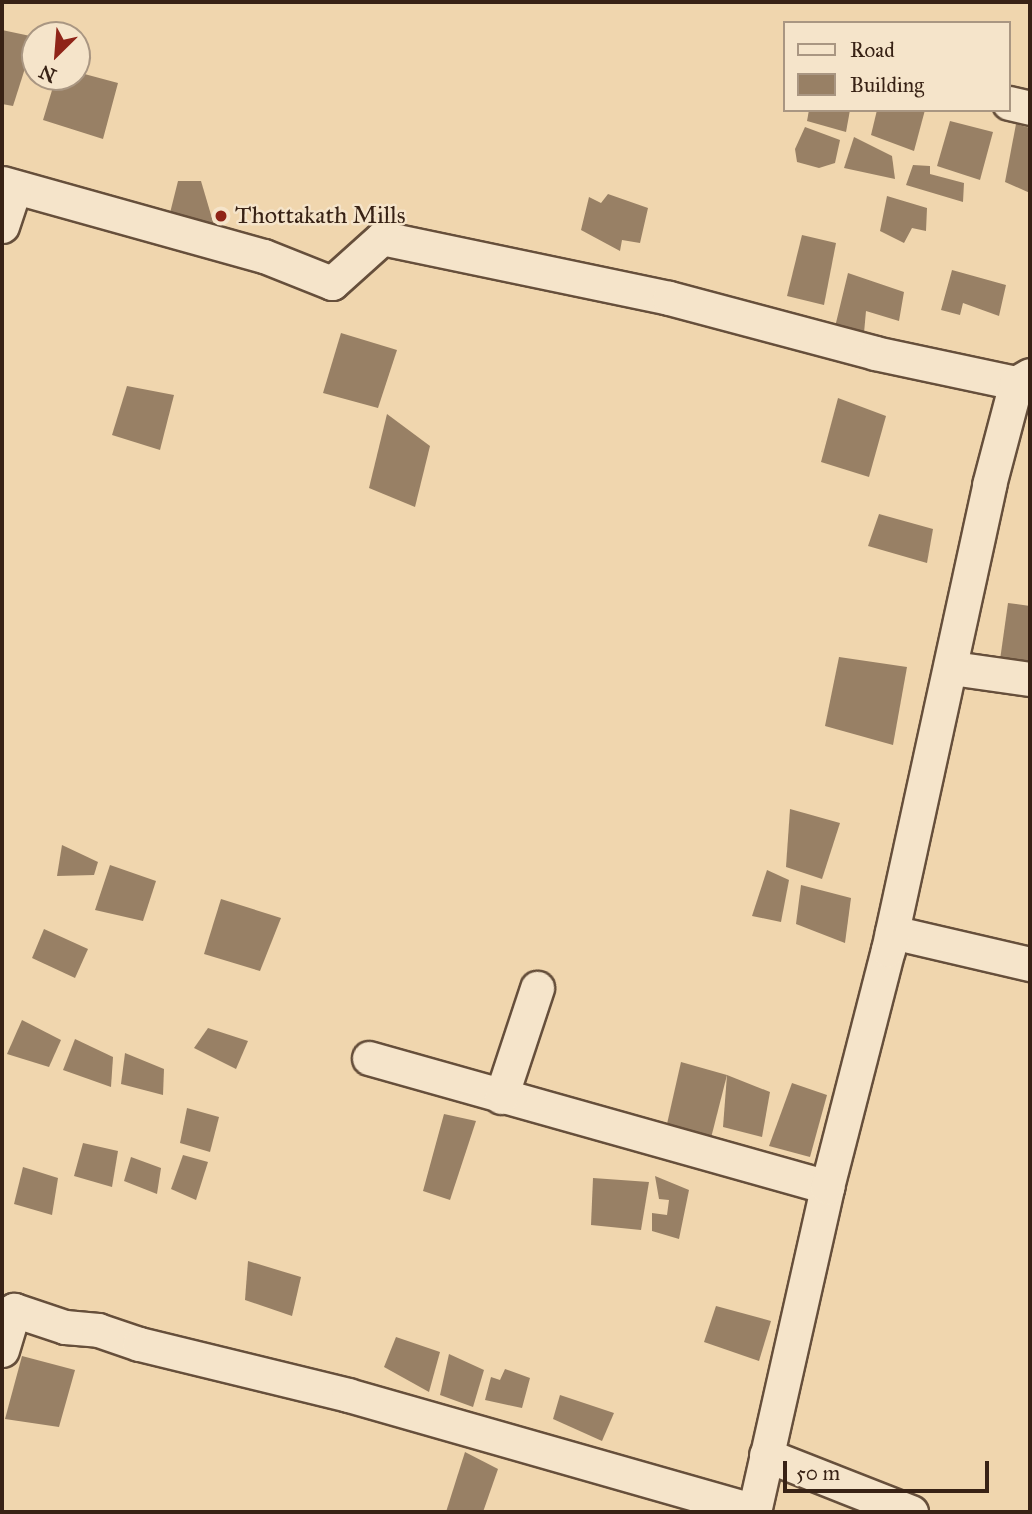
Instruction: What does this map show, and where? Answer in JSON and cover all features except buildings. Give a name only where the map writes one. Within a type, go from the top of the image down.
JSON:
[{"type":"street","points":[[1011,103],[1030,108]]},
{"type":"street","points":[[2,226],[8,185],[264,256],[332,283],[382,238],[669,298],[875,353],[1026,381],[989,485],[952,668],[892,932],[827,1187],[754,1511],[387,1406],[139,1345],[98,1330],[65,1327],[14,1310],[2,1350]]},
{"type":"street","points":[[952,668],[1030,679]]},
{"type":"street","points":[[892,932],[1030,964]]},
{"type":"street","points":[[501,1097],[537,988]]},
{"type":"street","points":[[369,1058],[827,1187]]},
{"type":"street","points":[[766,1455],[911,1512]]},
{"type":"place","name":"Thottakath Mills","points":[[221,216]]}]
